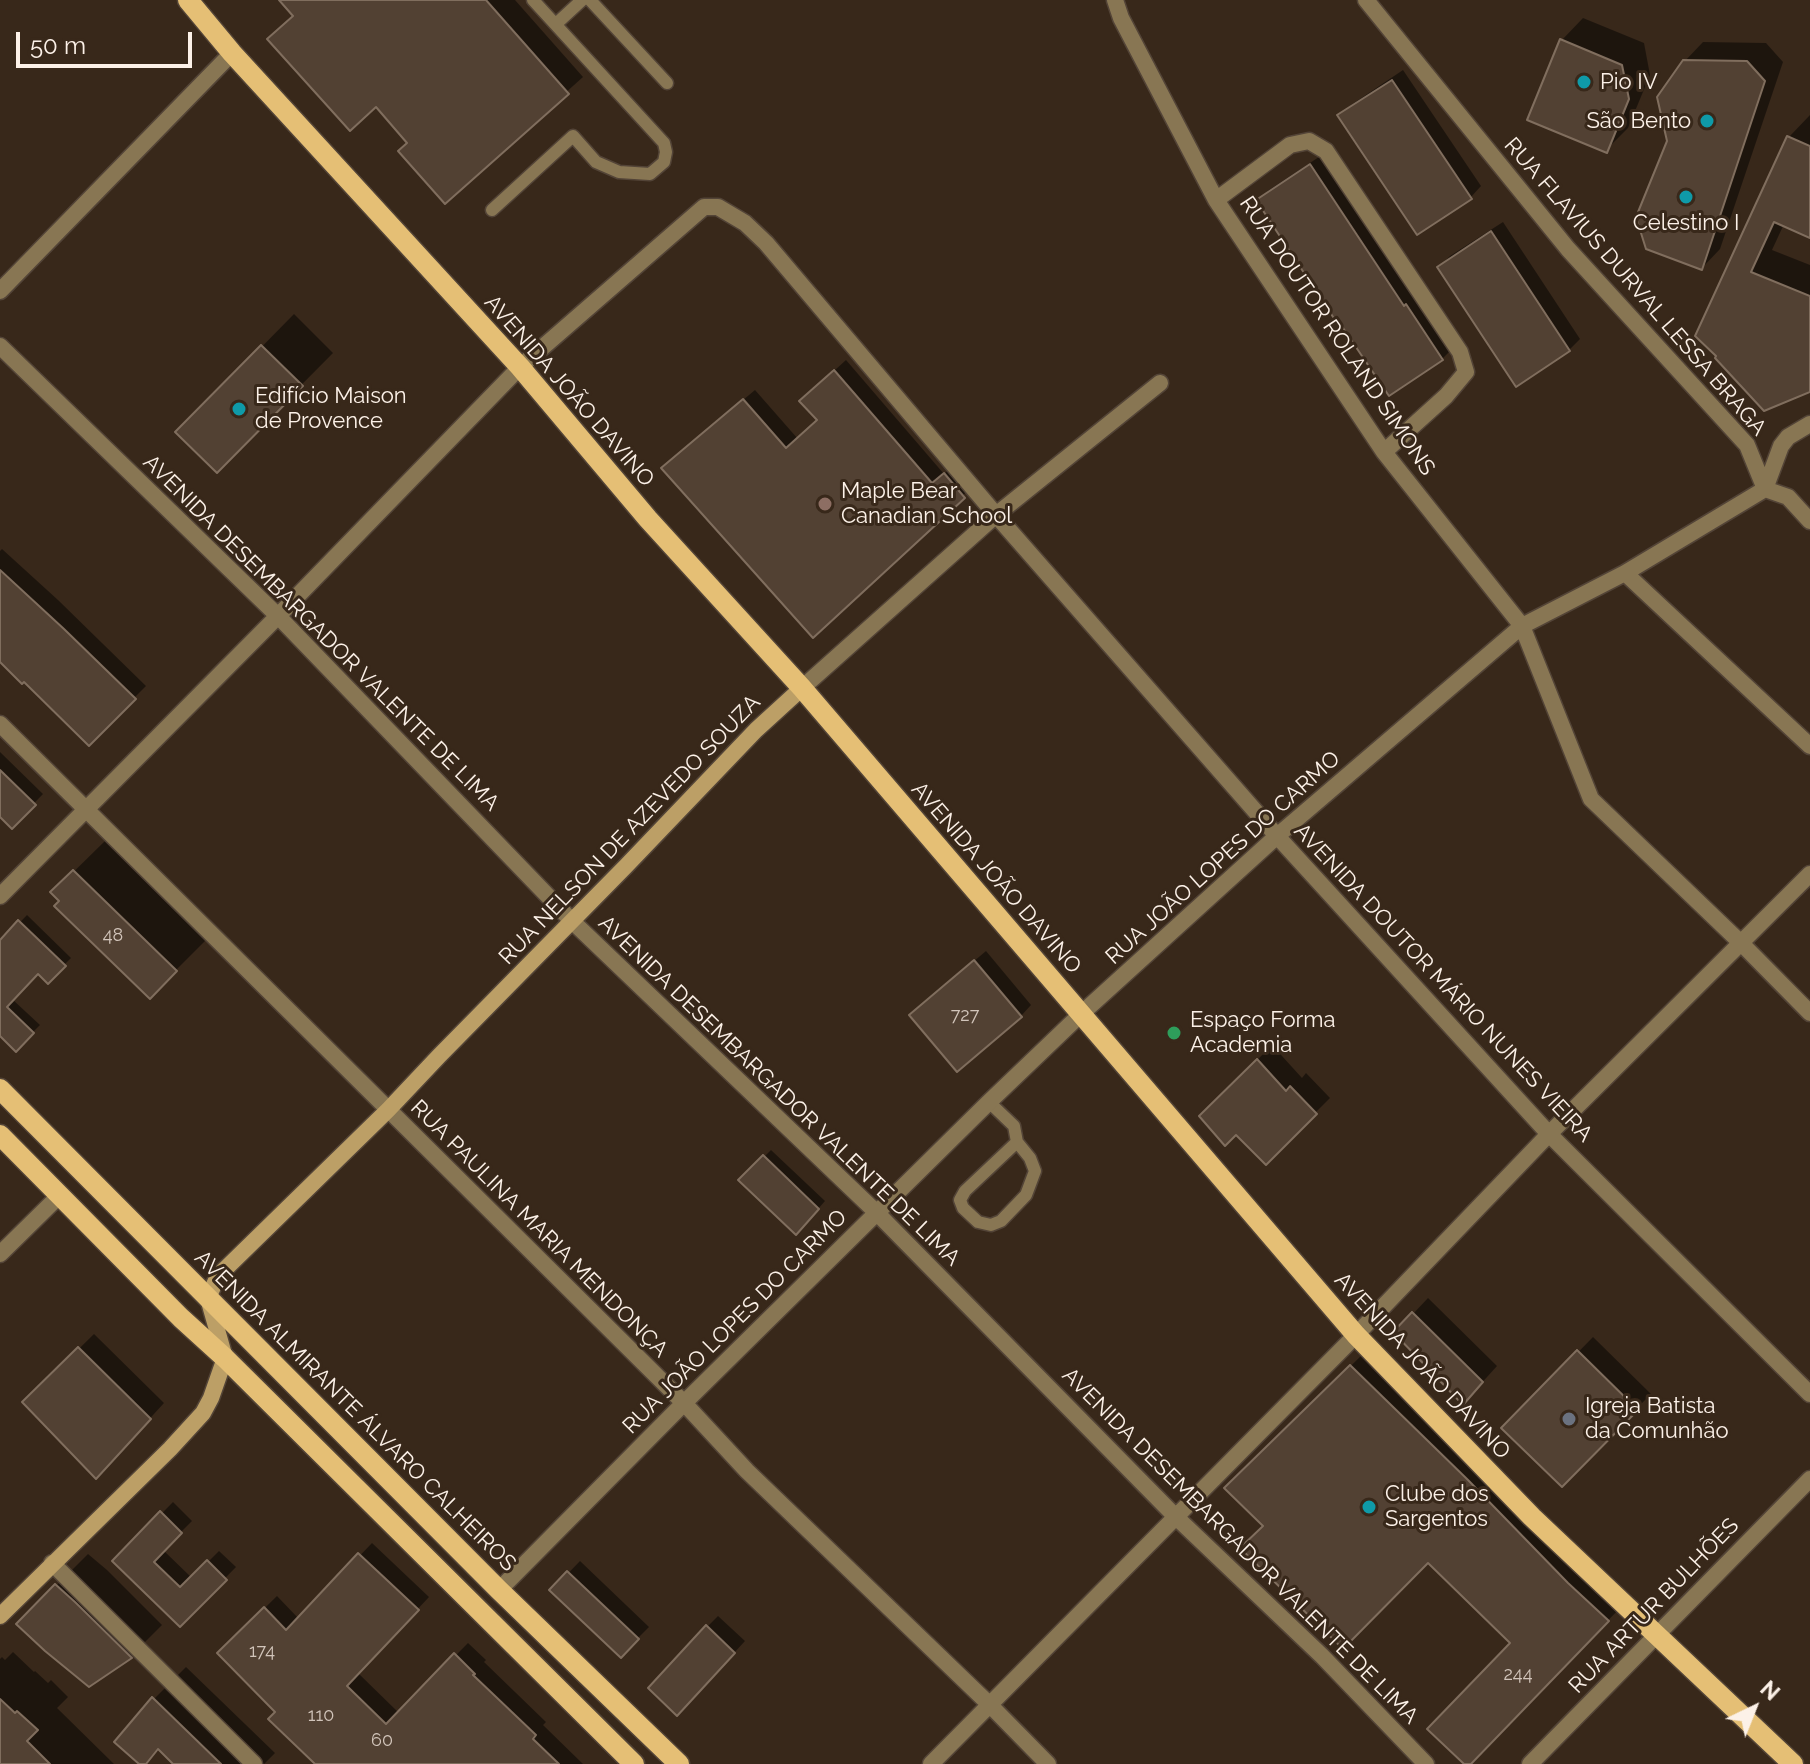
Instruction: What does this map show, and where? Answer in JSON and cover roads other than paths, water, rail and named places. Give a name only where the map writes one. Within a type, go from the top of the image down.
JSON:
[{"type":"main road","name":"AVENIDA JOÃO DAVINO","points":[[188,0],[232,53],[520,367],[648,519],[802,688],[1356,1335],[1532,1517],[1793,1764]]},
{"type":"main road","name":"AVENIDA ALMIRANTE ÁLVARO CALHEIROS","points":[[0,1089],[499,1590],[679,1764]]},
{"type":"main road","points":[[0,1135],[181,1318],[634,1764]]},
{"type":"street","name":"RUA DOUTOR ROLAND SIMONS","points":[[1115,0],[1121,18],[1216,200],[1384,452],[1522,626],[1591,799],[1810,1013]]},
{"type":"street","name":"RUA FLAVIUS DURVAL LESSA BRAGA","points":[[1366,0],[1568,249],[1747,445],[1765,489]]},
{"type":"street","points":[[0,291],[232,53]]},
{"type":"street","points":[[1216,200],[1290,145],[1309,141],[1326,151],[1460,352],[1466,372],[1446,396],[1384,452]]},
{"type":"street","name":"AVENIDA DOUTOR MÁRIO NUNES VIEIRA","points":[[520,367],[704,207],[718,207],[745,223],[766,243],[996,515],[1277,836],[1549,1134],[1810,1394]]},
{"type":"street","name":"AVENIDA DESEMBARGADOR VALENTE DE LIMA","points":[[0,346],[278,616],[572,921],[876,1212],[1176,1517],[1322,1656],[1426,1764]]},
{"type":"street","points":[[0,896],[520,367]]},
{"type":"street","name":"RUA NELSON DE AZEVEDO SOUZA","points":[[208,1298],[218,1276],[388,1110],[756,730],[996,515],[1160,383]]},
{"type":"street","points":[[1810,424],[1788,437],[1781,446],[1765,489],[1788,497],[1810,521]]},
{"type":"street","name":"RUA JOÃO LOPES DO CARMO","points":[[499,1590],[989,1102],[1277,836],[1522,626],[1625,573],[1765,489]]},
{"type":"street","points":[[1625,573],[1810,746]]},
{"type":"street","name":"RUA PAULINA MARIA MENDONÇA","points":[[0,724],[684,1403],[747,1471],[1048,1764]]},
{"type":"street","points":[[931,1764],[1356,1335],[1549,1134],[1810,874]]},
{"type":"street","points":[[0,1254],[60,1195]]},
{"type":"street","points":[[0,1616],[203,1413],[225,1358],[208,1298]]},
{"type":"street","name":"RUA ARTUR BULHÕES","points":[[1530,1764],[1810,1479]]},
{"type":"street","points":[[52,1563],[254,1764]]},
{"type":"lane","points":[[492,210],[573,136],[596,162],[619,172],[650,174],[664,162],[666,152],[664,143],[533,0]]},
{"type":"lane","points":[[556,24],[582,0]]},
{"type":"lane","points":[[590,0],[667,83]]},
{"type":"lane","points":[[989,1102],[1014,1126],[1017,1142],[1030,1158],[1035,1171],[1026,1195],[1001,1221],[991,1225],[978,1222],[963,1208],[960,1200],[965,1191],[1017,1142]]},
{"type":"place","name":"Pio IV","points":[[1584,82]]},
{"type":"place","name":"São Bento","points":[[1707,121]]},
{"type":"place","name":"Celestino I","points":[[1686,197]]},
{"type":"place","name":"Edifício Maison de Provence","points":[[239,409]]},
{"type":"place","name":"Maple Bear Canadian School","points":[[825,504]]},
{"type":"place","name":"Espaço Forma Academia","points":[[1174,1033]]},
{"type":"place","name":"Igreja Batista da Comunhão","points":[[1569,1419]]},
{"type":"place","name":"Clube dos Sargentos","points":[[1369,1507]]}]
